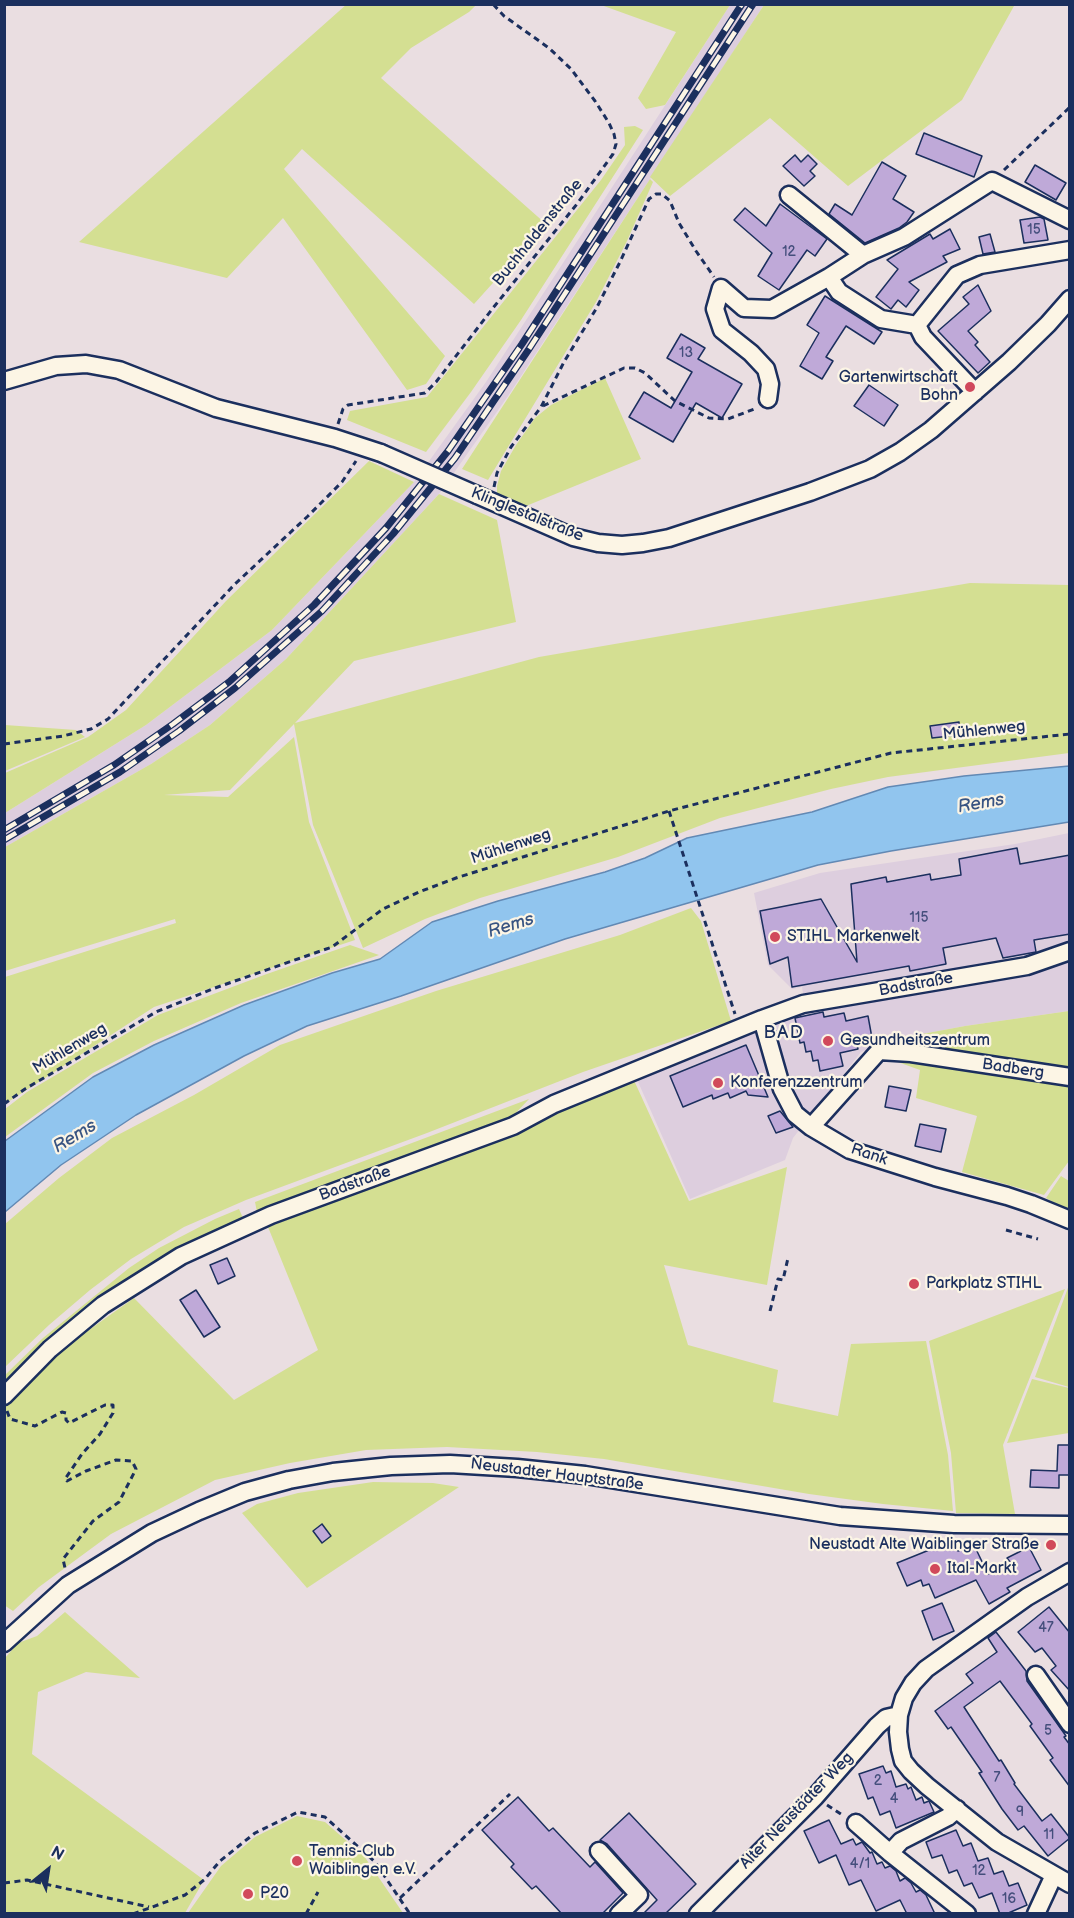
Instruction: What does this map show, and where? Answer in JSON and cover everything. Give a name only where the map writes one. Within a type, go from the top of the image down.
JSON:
[{"type":"street","points":[[768,399],[770,384],[766,369],[751,353],[722,330],[715,309],[722,288],[744,308],[772,309],[863,255],[904,237],[992,181],[1070,220]]},
{"type":"street","points":[[789,195],[863,255]]},
{"type":"street","points":[[917,325],[957,275],[980,265],[1070,250]]},
{"type":"street","points":[[829,277],[839,292],[881,319],[917,325]]},
{"type":"street","name":"Klinglestalstraße","points":[[4,381],[56,366],[86,364],[119,370],[216,408],[363,446],[573,537],[598,543],[632,544],[669,538],[810,492],[870,469],[900,452],[931,430],[1009,362],[1070,299]]},
{"type":"street","points":[[917,325],[923,337],[975,392]]},
{"type":"street","name":"Badstraße","points":[[762,1019],[802,1004],[1027,966],[1070,951]]},
{"type":"street","points":[[739,1027],[762,1019]]},
{"type":"street","name":"Rank","points":[[762,1019],[782,1089],[795,1114],[811,1127],[850,1150],[1015,1198],[1070,1220]]},
{"type":"street","name":"Badstraße","points":[[4,1396],[51,1349],[103,1305],[181,1257],[271,1215],[513,1126],[554,1104],[739,1027]]},
{"type":"street","name":"Badberg","points":[[811,1127],[879,1051],[911,1053],[1070,1077]]},
{"type":"street","name":"Neustadter Hauptstraße","points":[[4,1643],[68,1585],[152,1533],[245,1492],[289,1480],[333,1472],[392,1466],[450,1464],[517,1468],[585,1475],[840,1516],[954,1524],[1070,1525]]},
{"type":"street","points":[[1035,1914],[1064,1877],[998,1842],[911,1771],[903,1761],[900,1749],[899,1715],[904,1698],[913,1683],[926,1669],[1026,1597],[1070,1572]]},
{"type":"street","points":[[1036,1675],[1070,1724]]},
{"type":"street","name":"Alter Neustädter Weg","points":[[698,1914],[815,1797],[877,1726],[886,1718],[899,1715]]},
{"type":"street","points":[[890,1853],[901,1841],[948,1817],[957,1809]]},
{"type":"street","points":[[856,1823],[967,1914]]},
{"type":"street","points":[[599,1851],[639,1895],[619,1914]]},
{"type":"path","name":"Buchhaldenstraße","points":[[335,438],[343,409],[348,405],[425,393],[436,382],[577,204],[613,154],[616,144],[615,134],[595,101],[571,69],[549,48],[504,16],[493,4]]},
{"type":"path","points":[[992,181],[1070,107]]},
{"type":"path","points":[[484,498],[511,447],[541,407],[564,362],[596,309],[621,262],[649,199],[656,194],[662,194],[670,201],[679,223],[722,288]]},
{"type":"path","points":[[541,407],[624,368],[635,368],[675,401],[709,418],[728,419],[760,407],[768,399]]},
{"type":"path","points":[[4,744],[63,736],[91,729],[108,719],[235,584],[342,482],[363,446]]},
{"type":"path","name":"Mühlenweg","points":[[4,1104],[25,1089],[156,1012],[215,988],[332,947],[382,909],[456,878],[669,811],[891,753],[1070,734]]},
{"type":"path","points":[[669,811],[739,1027]]},
{"type":"path","points":[[1006,1230],[1038,1239]]},
{"type":"path","points":[[770,1311],[778,1279],[783,1280],[788,1258]]},
{"type":"path","points":[[4,1406],[10,1419],[35,1426],[62,1412],[66,1413],[66,1420],[69,1423],[105,1406],[113,1405],[113,1413],[100,1434],[82,1454],[65,1479],[67,1481],[116,1460],[132,1461],[136,1469],[119,1502],[93,1521],[63,1559],[65,1571],[74,1565]]},
{"type":"path","points":[[400,1898],[510,1794]]},
{"type":"path","points":[[133,1914],[185,1895],[204,1880],[220,1861],[255,1833],[298,1812],[325,1817],[375,1862],[410,1914]]},
{"type":"path","points":[[4,1883],[27,1880],[150,1907]]},
{"type":"path","points":[[306,1914],[318,1892]]},
{"type":"shaded area","points":[[730,5],[764,5],[508,396],[439,494],[286,659],[210,725],[151,764],[5,847],[5,813],[146,725],[272,630],[414,482],[486,382]]},
{"type":"shaded area","points":[[1069,833],[1069,1011],[906,1037],[861,1052],[793,1138],[785,1160],[690,1199],[635,1075],[806,1013],[802,987],[792,989],[768,965],[754,893],[820,873],[1015,844]]},
{"type":"green space","points":[[347,4],[476,5],[469,12],[411,48],[381,78],[546,224],[474,304],[302,149],[284,169],[445,356],[426,384],[407,390],[283,218],[227,278],[79,242]]},
{"type":"green space","points":[[601,5],[730,5],[665,105],[646,109],[638,98],[676,32]]},
{"type":"green space","points":[[764,5],[1014,6],[962,100],[848,186],[770,118],[670,196],[650,177]]},
{"type":"green space","points":[[635,126],[643,130],[521,320],[426,452],[347,420],[350,411],[427,397],[601,180],[625,145],[624,127]]},
{"type":"green space","points":[[650,179],[653,182],[627,241],[596,302],[488,480],[462,469]]},
{"type":"green space","points":[[605,378],[641,459],[526,506],[497,496],[501,471],[535,418],[551,405]]},
{"type":"green space","points":[[369,461],[414,482],[272,630],[146,725],[5,813],[5,773],[88,737],[126,710],[226,601]]},
{"type":"green space","points":[[439,494],[497,520],[516,622],[354,661],[295,723],[539,657],[970,583],[1069,585],[1069,753],[888,777],[831,789],[720,818],[618,857],[480,898],[425,919],[363,948],[313,825],[294,724],[230,790],[164,795],[228,797],[294,737],[309,822],[355,940],[154,1007],[5,1104],[5,977],[176,923],[175,919],[5,971],[5,847],[151,764],[210,725],[286,659]]},
{"type":"green space","points":[[5,725],[76,730],[85,737],[5,771]]},
{"type":"green space","points":[[691,908],[701,921],[731,1021],[583,1072],[246,1200],[184,1227],[131,1259],[90,1290],[5,1367],[5,1224],[59,1178],[112,1138],[194,1095],[280,1045],[436,991],[620,935]]},
{"type":"green space","points":[[350,945],[379,955],[241,1003],[154,1041],[93,1073],[5,1137],[5,1109],[27,1092],[158,1015]]},
{"type":"green space","points":[[1069,1011],[1069,1161],[1044,1195],[962,1172],[977,1116],[916,1098],[920,1070],[881,1056],[881,1045],[906,1037],[965,1026]]},
{"type":"green space","points":[[632,1076],[689,1201],[787,1167],[767,1285],[664,1265],[688,1345],[778,1370],[773,1402],[838,1416],[851,1344],[926,1341],[948,1455],[953,1511],[809,1494],[604,1459],[537,1452],[447,1447],[366,1450],[290,1463],[215,1480],[111,1534],[39,1587],[13,1611],[4,1605],[4,1404],[48,1359],[134,1298],[234,1400],[318,1350],[268,1227],[517,1132],[551,1103]]},
{"type":"green space","points":[[529,1099],[512,1117],[257,1212],[255,1202]]},
{"type":"green space","points":[[1061,1176],[1069,1181],[1069,1211],[1046,1198]]},
{"type":"green space","points":[[239,1209],[243,1218],[175,1250],[115,1287],[5,1385],[5,1375],[43,1338],[129,1268],[159,1248]]},
{"type":"green space","points":[[1069,1285],[1070,1387],[1035,1377]]},
{"type":"green space","points":[[1065,1289],[1003,1445],[1015,1514],[956,1513],[951,1453],[929,1341]]},
{"type":"green space","points":[[1032,1379],[1069,1388],[1069,1433],[1007,1443]]},
{"type":"green space","points":[[373,1482],[433,1483],[459,1487],[307,1588],[242,1513],[257,1504],[298,1493]]},
{"type":"green space","points":[[65,1612],[140,1678],[86,1672],[38,1692],[32,1754],[204,1880],[185,1913],[5,1913],[5,1658],[18,1643],[37,1636]]},
{"type":"green space","name":"Tennis-Club Waiblingen e.V.","points":[[297,1816],[325,1822],[364,1856],[403,1913],[188,1913],[221,1866],[255,1837]]},
{"type":"water","name":"Rems","points":[[1069,766],[1069,822],[818,865],[565,939],[307,1026],[244,1056],[136,1115],[61,1165],[5,1212],[5,1141],[93,1077],[154,1045],[244,1005],[332,973],[380,959],[432,922],[498,901],[605,872],[645,858],[687,838],[812,812],[888,787],[964,776]]},
{"type":"building","points":[[924,133],[982,156],[974,177],[916,154]]},
{"type":"building","points":[[795,155],[801,162],[808,155],[817,164],[810,171],[815,176],[804,186],[783,166]]},
{"type":"building","points":[[882,162],[906,176],[893,199],[914,212],[899,228],[865,243],[829,214],[835,204],[852,215]]},
{"type":"building","points":[[1035,165],[1066,183],[1056,200],[1025,182]]},
{"type":"building","points":[[780,204],[827,239],[815,256],[807,250],[779,290],[758,276],[772,253],[734,220],[745,208],[766,226]]},
{"type":"building","points":[[1040,217],[1044,219],[1048,240],[1024,243],[1020,220]]},
{"type":"building","points":[[950,229],[960,249],[943,256],[947,262],[909,282],[919,290],[906,307],[898,300],[891,309],[876,297],[898,269],[887,260],[930,234],[933,239]]},
{"type":"building","points":[[990,234],[995,252],[983,254],[979,237]]},
{"type":"building","points":[[978,285],[991,311],[968,331],[978,342],[975,345],[990,362],[978,373],[938,331],[969,304],[963,297]]},
{"type":"building","points":[[825,296],[882,332],[874,344],[846,326],[826,357],[833,361],[822,379],[800,366],[819,333],[807,325]]},
{"type":"building","points":[[681,334],[705,348],[698,359],[742,384],[722,418],[696,403],[673,442],[629,417],[644,392],[671,408],[692,372],[667,358]]},
{"type":"building","points":[[869,385],[898,405],[884,426],[854,406]]},
{"type":"building","points":[[959,722],[960,735],[932,738],[930,726]]},
{"type":"building","points":[[1017,848],[1020,864],[1070,855],[1070,934],[1034,940],[1036,952],[1003,958],[996,938],[943,948],[946,964],[910,971],[909,966],[792,987],[788,957],[770,964],[760,911],[821,899],[857,962],[851,884],[886,877],[887,882],[930,874],[931,880],[961,875],[959,859]]},
{"type":"building","name":"Gesundheitszentrum","points":[[823,1012],[824,1017],[844,1013],[846,1021],[868,1016],[872,1038],[856,1041],[858,1049],[840,1053],[843,1066],[820,1071],[818,1060],[813,1061],[811,1051],[806,1052],[804,1042],[800,1043],[795,1018]]},
{"type":"building","name":"Konferenzzentrum","points":[[746,1045],[768,1097],[748,1095],[746,1091],[730,1098],[728,1093],[713,1099],[712,1095],[683,1107],[670,1076]]},
{"type":"building","points":[[889,1086],[911,1090],[906,1111],[885,1107]]},
{"type":"building","points":[[780,1111],[793,1127],[776,1133],[768,1116]]},
{"type":"building","points":[[920,1124],[946,1129],[941,1152],[915,1146]]},
{"type":"building","points":[[227,1258],[235,1276],[218,1284],[210,1265]]},
{"type":"building","points":[[196,1290],[220,1327],[204,1337],[180,1300]]},
{"type":"building","points":[[1058,1445],[1070,1445],[1070,1475],[1059,1475],[1059,1488],[1030,1487],[1031,1470],[1057,1471]]},
{"type":"building","points":[[322,1524],[331,1536],[322,1543],[313,1531]]},
{"type":"building","points":[[954,1540],[958,1551],[974,1545],[988,1574],[1010,1562],[1007,1558],[1029,1547],[1041,1570],[1007,1588],[1010,1592],[989,1604],[976,1580],[935,1598],[929,1584],[923,1586],[921,1580],[907,1586],[897,1563]]},
{"type":"building","points":[[942,1603],[954,1631],[933,1640],[922,1611]]},
{"type":"building","points":[[1049,1607],[1070,1633],[1070,1691],[1051,1670],[1056,1666],[1042,1648],[1035,1652],[1018,1632]]},
{"type":"building","points":[[996,1632],[1026,1671],[1027,1681],[1066,1736],[1064,1737],[1070,1745],[1070,1787],[1050,1760],[1053,1758],[1030,1726],[1032,1724],[1000,1681],[964,1707],[999,1761],[1001,1760],[1014,1784],[1042,1821],[1051,1814],[1070,1838],[1048,1856],[1024,1826],[1018,1830],[1002,1809],[979,1773],[982,1772],[951,1727],[948,1729],[935,1711],[973,1683],[966,1674],[997,1652],[988,1638]]},
{"type":"building","points":[[883,1766],[886,1773],[891,1771],[896,1787],[906,1784],[908,1789],[911,1787],[916,1800],[922,1797],[924,1803],[929,1801],[934,1812],[896,1828],[890,1811],[880,1815],[873,1797],[868,1799],[859,1774]]},
{"type":"building","points":[[518,1797],[549,1831],[553,1828],[590,1867],[595,1862],[623,1893],[602,1914],[562,1914],[536,1886],[532,1889],[511,1867],[514,1864],[482,1830]]},
{"type":"building","points":[[629,1813],[696,1884],[665,1914],[643,1914],[657,1900],[607,1844],[600,1840]]},
{"type":"building","points":[[829,1820],[841,1844],[853,1839],[856,1845],[862,1842],[870,1853],[872,1852],[877,1864],[882,1862],[885,1868],[890,1866],[896,1871],[900,1881],[905,1878],[916,1892],[920,1890],[926,1895],[935,1914],[907,1914],[900,1900],[876,1911],[861,1880],[849,1885],[836,1855],[819,1863],[804,1831]]},
{"type":"building","points":[[956,1830],[963,1846],[971,1843],[978,1861],[988,1858],[994,1874],[1003,1871],[1009,1886],[1018,1883],[1027,1905],[1006,1914],[1000,1914],[992,1893],[979,1898],[972,1883],[964,1886],[957,1870],[949,1873],[942,1855],[932,1858],[926,1842]]},
{"type":"railway","points":[[4,830],[114,765],[229,682],[314,605],[386,528],[448,451],[522,344],[742,4]]},
{"type":"railway","points":[[4,840],[120,772],[235,688],[322,611],[393,534],[455,458],[529,349],[753,4]]},
{"type":"place","name":"Gartenwirtschaft Bohn","points":[[970,387]]},
{"type":"place","name":"STIHL Markenwelt","points":[[775,937]]},
{"type":"place","name":"Gesundheitszentrum","points":[[828,1041]]},
{"type":"place","name":"Konferenzzentrum","points":[[718,1083]]},
{"type":"place","name":"Parkplatz STIHL","points":[[914,1284]]},
{"type":"place","name":"Neustadt Alte Waiblinger Straße","points":[[1051,1545]]},
{"type":"place","name":"Ital-Markt","points":[[935,1569]]},
{"type":"place","name":"Tennis-Club Waiblingen e.V.","points":[[297,1861]]},
{"type":"place","name":"P20","points":[[248,1894]]},
{"type":"district","name":"BAD","points":[[784,1033]]}]
